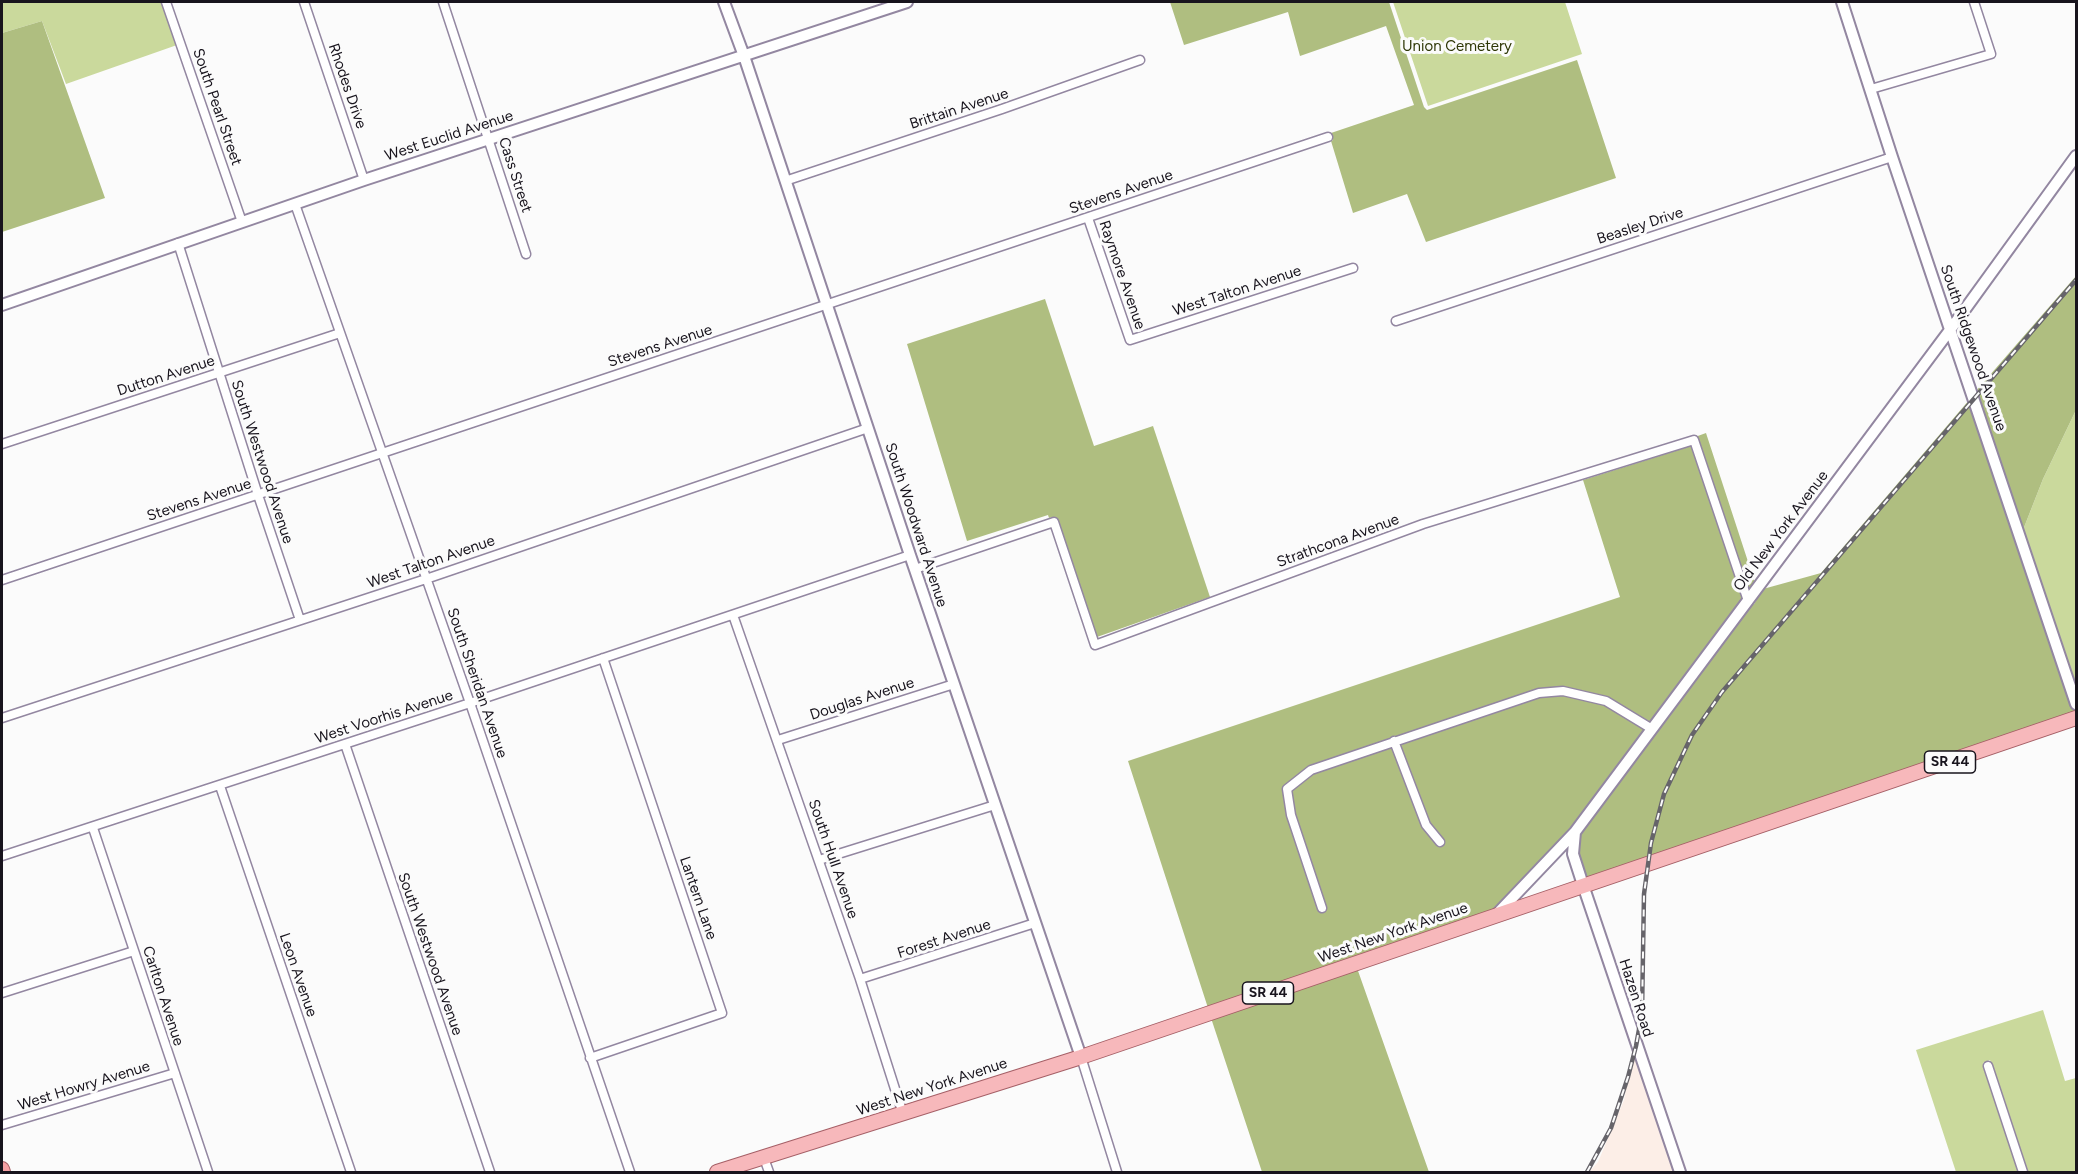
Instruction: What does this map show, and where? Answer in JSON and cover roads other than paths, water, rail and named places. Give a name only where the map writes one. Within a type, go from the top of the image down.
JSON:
[{"type":"main road","name":"West New York Avenue","points":[[717,1173],[1081,1057],[2076,718]]},
{"type":"street","name":"South Pearl Street","points":[[166,2],[242,222]]},
{"type":"street","name":"Rhodes Drive","points":[[303,2],[364,180]]},
{"type":"street","name":"Cass Street","points":[[443,2],[526,254]]},
{"type":"street","name":"South Woodward Avenue","points":[[724,2],[1081,1057]]},
{"type":"street","name":"West Euclid Avenue","points":[[2,305],[489,138],[908,2]]},
{"type":"street","name":"South Ridgewood Avenue","points":[[1842,2],[2076,704]]},
{"type":"street","points":[[1871,89],[1990,54],[1974,2]]},
{"type":"street","name":"Brittain Avenue","points":[[785,180],[1002,109],[1140,60]]},
{"type":"street","name":"Stevens Avenue","points":[[2,580],[1328,137]]},
{"type":"street","name":"Old New York Avenue","points":[[1497,914],[1575,832],[1950,330],[2076,156]]},
{"type":"street","name":"Beasley Drive","points":[[1396,321],[1892,157]]},
{"type":"street","name":"South Sheridan Avenue","points":[[295,204],[470,703],[630,1173]]},
{"type":"street","name":"Raymore Avenue","points":[[1088,218],[1130,340]]},
{"type":"street","name":"South Westwood Avenue","points":[[178,243],[300,620]]},
{"type":"street","name":"West Talton Avenue","points":[[1130,340],[1353,268]]},
{"type":"street","name":"Dutton Avenue","points":[[2,444],[340,333]]},
{"type":"street","name":"West Talton Avenue","points":[[2,718],[426,579],[868,428]]},
{"type":"street","name":"Strathcona Avenue","points":[[915,569],[1054,522],[1095,645],[1423,524],[1694,440],[1748,601]]},
{"type":"street","name":"West Voorhis Avenue","points":[[2,856],[220,786],[910,555]]},
{"type":"street","name":"South Hull Avenue","points":[[733,615],[860,979],[903,1114]]},
{"type":"street","name":"Lantern Lane","points":[[590,1058],[722,1014],[603,658]]},
{"type":"street","name":"Douglas Avenue","points":[[778,740],[954,684]]},
{"type":"street","points":[[1322,908],[1291,814],[1287,789],[1311,770],[1539,693],[1563,691],[1606,701],[1652,729]]},
{"type":"street","points":[[1394,741],[1426,825],[1440,842]]},
{"type":"street","name":"South Westwood Avenue","points":[[345,744],[490,1173]]},
{"type":"street","name":"Leon Avenue","points":[[220,786],[351,1173]]},
{"type":"street","points":[[819,860],[995,805]]},
{"type":"street","name":"Carlton Avenue","points":[[93,828],[208,1173]]},
{"type":"street","name":"Hazen Road","points":[[1575,832],[1573,854],[1680,1173]]},
{"type":"street","name":"Forest Avenue","points":[[860,979],[1035,924]]},
{"type":"street","points":[[2,993],[134,951]]},
{"type":"street","points":[[1081,1057],[1117,1173]]},
{"type":"street","points":[[1988,1066],[2023,1173]]},
{"type":"street","name":"West Howry Avenue","points":[[2,1125],[175,1073]]},
{"type":"street","points":[[764,1158],[769,1173]]},
{"type":"railway","points":[[1587,1172],[1611,1128],[1636,1046],[1642,1013],[1644,894],[1651,843],[1664,794],[1692,735],[1722,692],[2076,280]]},
{"type":"park label","name":"Union Cemetery","points":[[1457,47]]}]
